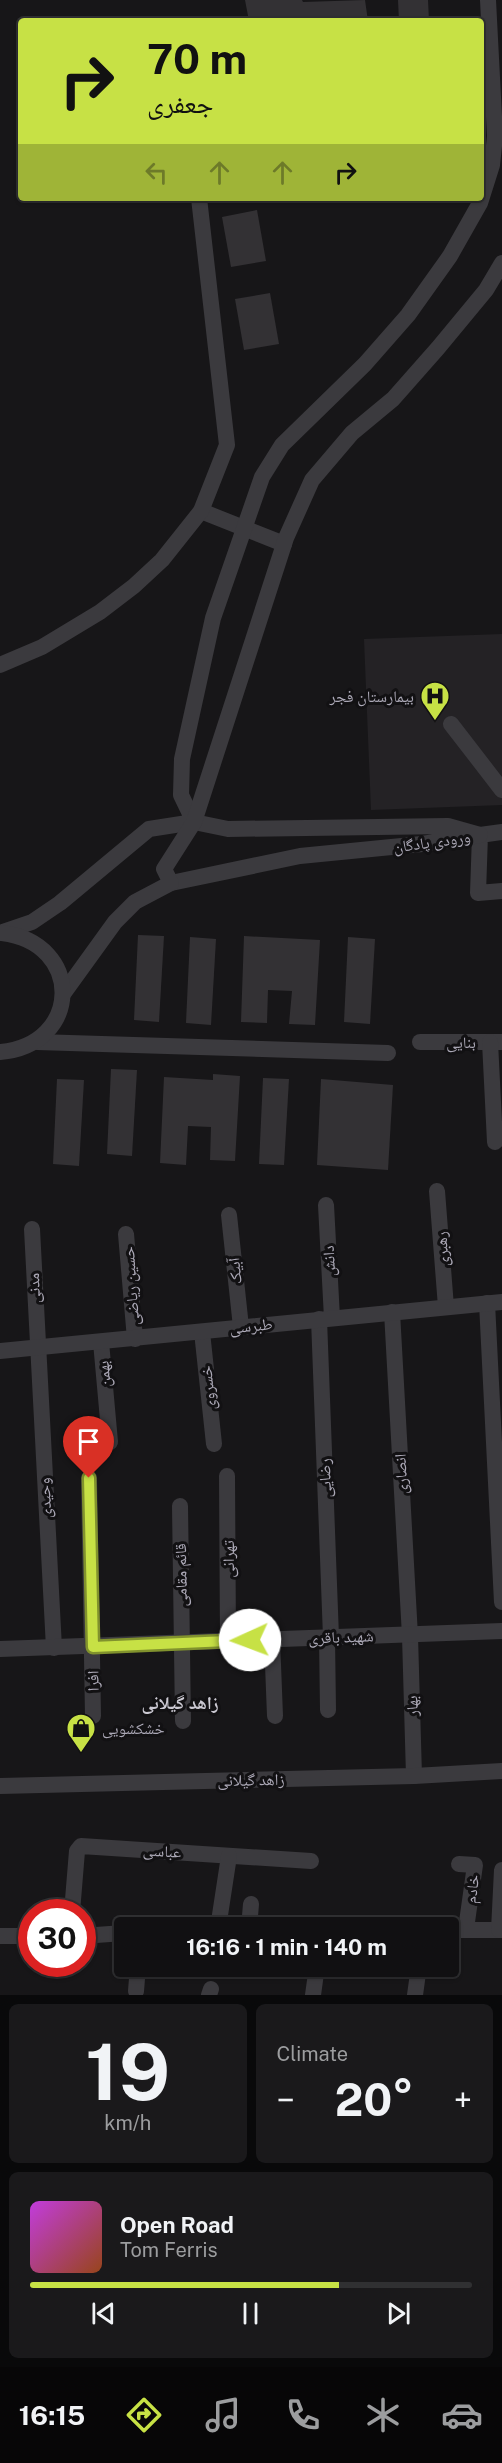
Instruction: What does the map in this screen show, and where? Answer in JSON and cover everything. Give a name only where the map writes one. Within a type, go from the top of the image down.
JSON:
[{"type":"street","points":[[484,190],[492,165],[488,137],[488,0]]},
{"type":"street","points":[[0,665],[42,647],[100,612],[134,586],[162,560],[201,511],[227,445],[199,201]]},
{"type":"street","points":[[194,822],[181,795],[182,759],[213,618],[262,477],[282,445],[372,356],[408,315],[450,256],[481,201]]},
{"type":"street","points":[[171,883],[164,869],[194,822],[284,544],[312,480],[352,433],[393,399],[438,348],[486,290],[502,263]]},
{"type":"street","points":[[201,511],[284,544]]},
{"type":"street","points":[[451,724],[502,790]]},
{"type":"street","points":[[0,933],[32,922],[60,903],[149,829],[194,822]]},
{"type":"street","name":"ورودی پادگان","points":[[194,822],[228,829],[448,826],[480,835]]},
{"type":"street","points":[[502,832],[480,835],[478,893],[502,891]]},
{"type":"street","name":"ورودی پادگان","points":[[37,1042],[55,1020],[63,994],[115,922],[135,902],[171,883],[300,856],[422,844],[480,835]]},
{"type":"street","points":[[0,933],[19,935],[37,943],[51,957],[60,974],[63,994]]},
{"type":"street","points":[[0,1052],[18,1050],[37,1042],[388,1053]]},
{"type":"street","name":"بنایی","points":[[420,1042],[496,1042]]},
{"type":"street","points":[[495,1142],[496,1042]]},
{"type":"street","name":"رهبری","points":[[438,1191],[446,1307]]},
{"type":"street","name":"دانش","points":[[325,1318],[326,1205]]},
{"type":"street","name":"آبیک","points":[[229,1215],[241,1327]]},
{"type":"street","name":"مدنی","points":[[32,1229],[37,1348]]},
{"type":"street","name":"حسین ریاضی","points":[[126,1234],[135,1339]]},
{"type":"street","points":[[495,1302],[502,1602]]},
{"type":"street","name":"طبرسی","points":[[0,1351],[495,1302]]},
{"type":"street","name":"انصاری","points":[[392,1312],[410,1636]]},
{"type":"street","name":"رضایی","points":[[325,1318],[328,1710]]},
{"type":"street","name":"خسروی","points":[[202,1332],[213,1444]]},
{"type":"street","name":"بهمن","points":[[101,1342],[110,1442]]},
{"type":"street","name":"وحیدی","points":[[37,1348],[54,1648]]},
{"type":"street","name":"تهرانی","points":[[227,1476],[228,1641]]},
{"type":"street","name":"افرا","points":[[89,1478],[93,1716]]},
{"type":"street","name":"قائم مقامی","points":[[180,1506],[183,1721]]},
{"type":"street","name":"شهید باقری","points":[[0,1649],[502,1631]]},
{"type":"street","name":"بهار","points":[[410,1636],[414,1776]]},
{"type":"street","points":[[272,1640],[275,1716]]},
{"type":"street","name":"زاهد گیلانی","points":[[0,1786],[414,1776],[502,1771]]},
{"type":"street","name":"عباسی","points":[[73,1899],[76,1851],[81,1846],[311,1861]]},
{"type":"street","points":[[220,1917],[229,1856]]},
{"type":"street","name":"خادم","points":[[459,1864],[475,1865],[466,1929]]},
{"type":"street","points":[[459,1929],[501,1930],[502,1870]]},
{"type":"street","points":[[249,1917],[250,1904]]},
{"type":"street","points":[[96,1935],[114,1934]]},
{"type":"street","points":[[0,1936],[18,1936]]},
{"type":"street","points":[[136,1991],[137,1977]]},
{"type":"street","points":[[312,1995],[315,1977]]},
{"type":"street","points":[[415,1995],[417,1977]]},
{"type":"shaded area","name":"بیمارستان فجر","points":[[502,634],[502,805],[371,810],[364,639]]},
{"type":"building","points":[[245,0],[302,0],[303,2],[365,0],[368,18],[248,18]]},
{"type":"building","points":[[398,0],[428,0],[429,18],[399,18]]},
{"type":"building","points":[[257,210],[266,261],[231,267],[222,217]]},
{"type":"building","points":[[270,293],[279,344],[244,350],[235,299]]},
{"type":"building","points":[[138,935],[164,936],[159,1022],[134,1020]]},
{"type":"building","points":[[244,936],[320,940],[315,1025],[289,1024],[292,991],[268,990],[267,1023],[241,1022]]},
{"type":"building","points":[[190,937],[216,939],[211,1025],[186,1023]]},
{"type":"building","points":[[348,937],[375,939],[370,1024],[344,1022]]},
{"type":"building","points":[[111,1069],[137,1070],[132,1156],[107,1154]]},
{"type":"building","points":[[213,1074],[240,1076],[235,1161],[210,1160],[211,1127],[188,1126],[186,1165],[160,1163],[164,1077],[213,1080]]},
{"type":"building","points":[[263,1078],[289,1079],[284,1165],[259,1164]]},
{"type":"building","points":[[57,1079],[84,1080],[79,1166],[53,1164]]},
{"type":"building","points":[[321,1079],[393,1085],[388,1170],[317,1165]]},
{"type":"place","name":"بیمارستان فجر","points":[[435,722]]},
{"type":"place","name":"خشکشویی","points":[[81,1754]]},
{"type":"district","name":"زاهد گیلانی","points":[[180,1702]]},
{"type":"route","points":[[89,1478],[93,1647],[250,1640]]}]
